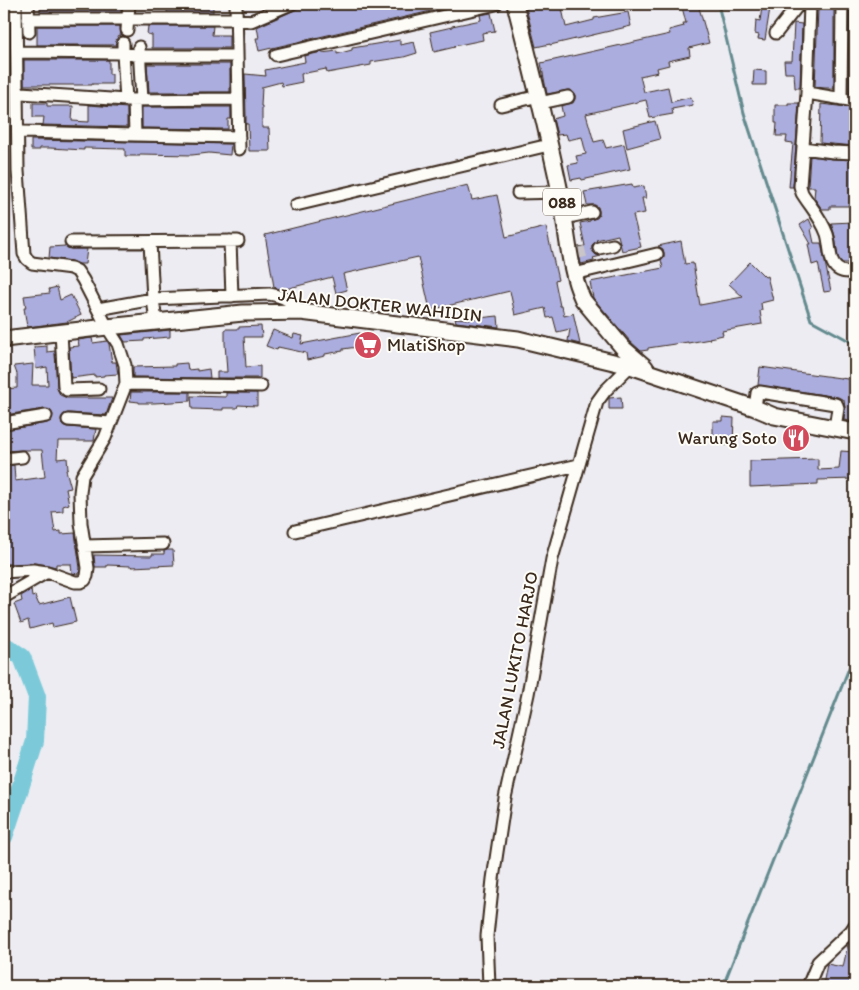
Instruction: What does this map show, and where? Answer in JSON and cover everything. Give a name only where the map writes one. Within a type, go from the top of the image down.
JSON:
[{"type":"main road","name":"088","points":[[515,4],[560,192],[573,255],[574,274],[579,291],[583,300],[623,348],[632,362]]},
{"type":"main road","name":"JALAN DOKTER WAHIDIN","points":[[4,339],[243,313],[300,312],[506,337],[632,362],[654,374],[774,416],[855,432]]},
{"type":"street","points":[[4,572],[34,570],[47,572],[75,582],[85,580],[88,568],[81,523],[80,493],[82,476],[105,438],[126,384],[125,364],[118,344],[106,327],[77,271],[71,268],[32,263],[24,254],[18,171],[16,4]]},
{"type":"street","points":[[28,4],[29,32]]},
{"type":"street","points":[[127,25],[129,4]]},
{"type":"street","points":[[236,4],[239,149]]},
{"type":"street","points":[[28,19],[127,25],[251,21],[291,4]]},
{"type":"street","points":[[276,55],[496,4]]},
{"type":"street","points":[[776,33],[799,4]]},
{"type":"street","points":[[810,4],[807,93],[800,186],[802,194],[826,231],[834,265],[843,272],[855,272]]},
{"type":"street","points":[[841,99],[842,4]]},
{"type":"street","points":[[25,155],[21,93],[21,49],[123,48],[140,51],[237,56]]},
{"type":"street","points":[[123,48],[134,100]]},
{"type":"street","points":[[135,135],[134,100],[140,51]]},
{"type":"street","points":[[21,93],[134,100],[238,99]]},
{"type":"street","points":[[807,93],[855,101]]},
{"type":"street","points":[[501,105],[568,97]]},
{"type":"street","points":[[23,132],[239,136]]},
{"type":"street","points":[[296,205],[549,145]]},
{"type":"street","points":[[803,148],[855,153]]},
{"type":"street","points":[[518,193],[560,192]]},
{"type":"street","points":[[564,218],[592,212]]},
{"type":"street","points":[[71,242],[234,241],[232,296]]},
{"type":"street","points":[[150,242],[156,322]]},
{"type":"street","points":[[595,249],[612,245]]},
{"type":"street","points":[[574,274],[657,254]]},
{"type":"street","points":[[98,309],[153,300],[269,294],[290,301],[300,312]]},
{"type":"street","points":[[61,332],[64,388],[67,390],[99,389]]},
{"type":"street","name":"JALAN LUKITO HARJO","points":[[489,986],[487,936],[504,798],[528,694],[552,559],[597,402],[632,362]]},
{"type":"street","points":[[126,384],[261,386]]},
{"type":"street","points":[[755,408],[757,393],[760,392],[835,404],[838,405],[838,408],[835,428]]},
{"type":"street","points":[[4,423],[46,416]]},
{"type":"street","points":[[68,420],[111,423]]},
{"type":"street","points":[[4,459],[22,457]]},
{"type":"street","points":[[295,531],[578,465]]},
{"type":"street","points":[[84,546],[163,544]]},
{"type":"street","points":[[4,597],[47,572]]},
{"type":"street","points":[[808,986],[818,962],[854,929]]},
{"type":"building","points":[[168,4],[213,4],[213,12],[167,12]]},
{"type":"building","points":[[312,4],[461,4],[259,51],[256,38],[259,38],[257,27]]},
{"type":"building","points":[[525,4],[561,4],[566,27],[594,20],[594,18],[628,12],[631,26],[536,47]]},
{"type":"building","points":[[698,4],[709,43],[689,48],[690,56],[668,61],[669,65],[657,68],[658,72],[640,76],[644,92],[668,87],[671,102],[691,97],[693,105],[672,109],[673,114],[650,118],[646,100],[586,114],[594,142],[603,140],[606,148],[624,144],[630,169],[582,180],[581,178],[571,180],[568,165],[578,163],[576,156],[586,154],[582,137],[568,140],[566,134],[557,135],[553,119],[563,116],[561,106],[573,103],[575,95],[571,90],[547,94],[541,63],[670,34],[669,30],[684,26],[683,23],[686,23],[682,7]]},
{"type":"building","points":[[40,5],[110,5],[121,6],[121,12],[40,12]]},
{"type":"building","points":[[762,7],[770,8],[765,40],[758,39],[759,35],[755,34],[756,20],[760,21]]},
{"type":"building","points":[[818,8],[834,8],[834,88],[815,87]]},
{"type":"building","points":[[855,8],[855,91],[849,92],[849,9]]},
{"type":"building","points":[[491,13],[495,31],[482,33],[483,40],[434,52],[430,32],[481,20],[480,15]]},
{"type":"building","points":[[794,23],[802,24],[800,88],[795,88],[794,73],[785,73],[784,61],[792,61]]},
{"type":"building","points":[[37,26],[120,26],[121,36],[119,35],[116,40],[116,45],[37,45]]},
{"type":"building","points":[[148,26],[213,26],[212,35],[229,35],[229,48],[152,48],[152,35],[147,34]]},
{"type":"building","points":[[400,40],[400,45],[414,42],[417,53],[371,62],[371,65],[327,73],[326,69],[301,74],[302,82],[282,86],[281,82],[262,87],[262,128],[269,128],[270,151],[249,151],[248,124],[246,124],[245,74],[266,76],[265,70],[305,62],[304,56],[337,51],[337,54],[352,50],[352,48]]},
{"type":"building","points":[[24,60],[109,60],[109,74],[112,74],[112,84],[24,85]]},
{"type":"building","points":[[147,64],[230,64],[230,92],[149,92]]},
{"type":"building","points":[[754,70],[766,71],[766,85],[753,85]]},
{"type":"building","points":[[33,103],[47,103],[47,106],[73,106],[72,121],[89,122],[89,105],[127,108],[127,127],[43,125],[44,117],[33,117]]},
{"type":"building","points":[[788,103],[799,103],[793,187],[789,187],[793,143],[786,142],[787,136],[776,136],[777,123],[775,123],[775,105],[788,105]]},
{"type":"building","points":[[821,104],[855,108],[855,146],[820,143]]},
{"type":"building","points":[[142,107],[231,107],[231,119],[228,119],[228,129],[142,128]]},
{"type":"building","points":[[655,121],[660,139],[627,148],[623,129]]},
{"type":"building","points":[[31,140],[231,144],[230,155],[209,153],[125,156],[125,149],[40,148],[40,150],[31,150]]},
{"type":"building","points":[[810,156],[855,160],[855,206],[830,206],[830,209],[822,209],[814,198],[815,187],[808,187]]},
{"type":"building","points":[[632,184],[633,188],[644,186],[646,198],[642,198],[645,213],[633,215],[641,247],[622,251],[618,235],[596,240],[592,245],[592,250],[596,255],[601,256],[593,258],[594,261],[581,264],[578,247],[585,246],[580,223],[590,221],[599,215],[598,207],[587,205],[584,192]]},
{"type":"building","points":[[468,185],[472,200],[497,195],[506,237],[546,227],[558,280],[555,281],[560,306],[562,306],[564,316],[573,312],[580,344],[568,341],[570,329],[557,332],[553,317],[547,318],[545,308],[515,315],[510,291],[430,310],[418,257],[343,274],[347,290],[336,293],[332,277],[282,290],[274,287],[265,235]]},
{"type":"building","points":[[809,219],[813,228],[811,229],[814,243],[821,243],[831,291],[824,292],[818,263],[812,265],[808,244],[811,244],[800,225]]},
{"type":"building","points":[[853,222],[855,261],[851,260],[851,263],[842,263],[838,257],[831,223]]},
{"type":"building","points":[[681,241],[685,264],[693,263],[700,305],[743,297],[729,284],[750,262],[765,277],[767,276],[773,300],[761,303],[762,324],[722,331],[723,335],[710,339],[648,348],[648,350],[641,351],[593,298],[590,282],[663,268],[661,260],[664,257],[664,253],[663,249],[658,246]]},
{"type":"building","points":[[65,246],[71,249],[87,249],[85,264],[49,258],[50,247]]},
{"type":"building","points":[[57,287],[60,300],[71,295],[81,315],[67,322],[27,327],[24,296],[50,293],[49,289]]},
{"type":"building","points":[[498,316],[499,327],[456,322],[455,318],[469,319]]},
{"type":"building","points":[[261,326],[262,337],[244,337],[246,367],[260,366],[260,378],[217,378],[217,372],[227,372],[225,329]]},
{"type":"building","points":[[170,330],[170,337],[144,339],[144,341],[125,342],[121,335]]},
{"type":"building","points":[[273,330],[293,338],[294,334],[303,336],[301,344],[360,333],[360,335],[370,334],[371,345],[343,349],[343,351],[307,360],[306,353],[278,347],[277,350],[266,346]]},
{"type":"building","points":[[92,338],[93,343],[107,341],[112,362],[116,362],[118,374],[71,378],[69,347],[79,346],[78,340]]},
{"type":"building","points":[[47,346],[47,352],[55,351],[57,387],[60,395],[67,398],[112,398],[106,415],[68,413],[64,414],[61,419],[62,424],[67,427],[96,429],[94,441],[58,441],[57,459],[67,458],[68,469],[66,470],[71,488],[66,489],[69,504],[63,506],[63,511],[52,512],[55,532],[61,531],[61,534],[75,533],[80,568],[79,574],[72,573],[71,564],[56,564],[56,567],[34,563],[4,564],[4,527],[6,526],[4,516],[4,497],[6,497],[5,466],[14,465],[15,481],[45,477],[42,450],[4,451],[4,430],[47,423],[51,421],[53,415],[51,411],[45,409],[4,415],[4,389],[17,388],[17,374],[14,366],[33,364],[32,385],[48,385],[47,367],[36,369],[34,347]]},
{"type":"building","points":[[187,363],[188,370],[209,369],[210,378],[133,377],[133,367],[175,366],[175,364]]},
{"type":"building","points":[[760,367],[855,380],[855,422],[844,420],[844,400],[838,397],[758,385]]},
{"type":"building","points":[[131,392],[190,392],[190,401],[139,403],[130,401]]},
{"type":"building","points":[[226,393],[257,393],[257,406],[238,405],[237,408],[223,408],[223,410],[192,409],[191,396],[226,397]]},
{"type":"building","points":[[621,397],[622,409],[609,409],[609,398]]},
{"type":"building","points":[[723,417],[734,418],[733,445],[722,445],[722,442],[713,442],[713,421],[723,421]]},
{"type":"building","points":[[841,451],[855,452],[855,479],[818,480],[818,484],[750,487],[750,461],[818,459],[818,470],[839,469]]},
{"type":"building","points":[[173,550],[174,565],[132,567],[107,565],[107,567],[95,567],[94,555],[152,556],[152,554],[164,554],[164,551]]},
{"type":"building","points":[[31,590],[32,597],[35,596],[39,605],[70,597],[76,622],[53,627],[52,623],[30,629],[28,620],[21,623],[14,604],[22,601],[21,596]]},
{"type":"building","points":[[855,937],[855,986],[823,985],[827,964],[843,967],[848,944]]},
{"type":"waterway","points":[[718,4],[744,113],[811,320],[855,344]]},
{"type":"waterway","points":[[4,645],[22,657],[37,697],[35,741],[4,837]]},
{"type":"waterway","points":[[723,986],[855,653]]},
{"type":"tunnel","points":[[575,254],[591,250]]},
{"type":"place","name":"MlatiShop","points":[[368,345]]},
{"type":"place","name":"Warung Soto","points":[[796,438]]}]
